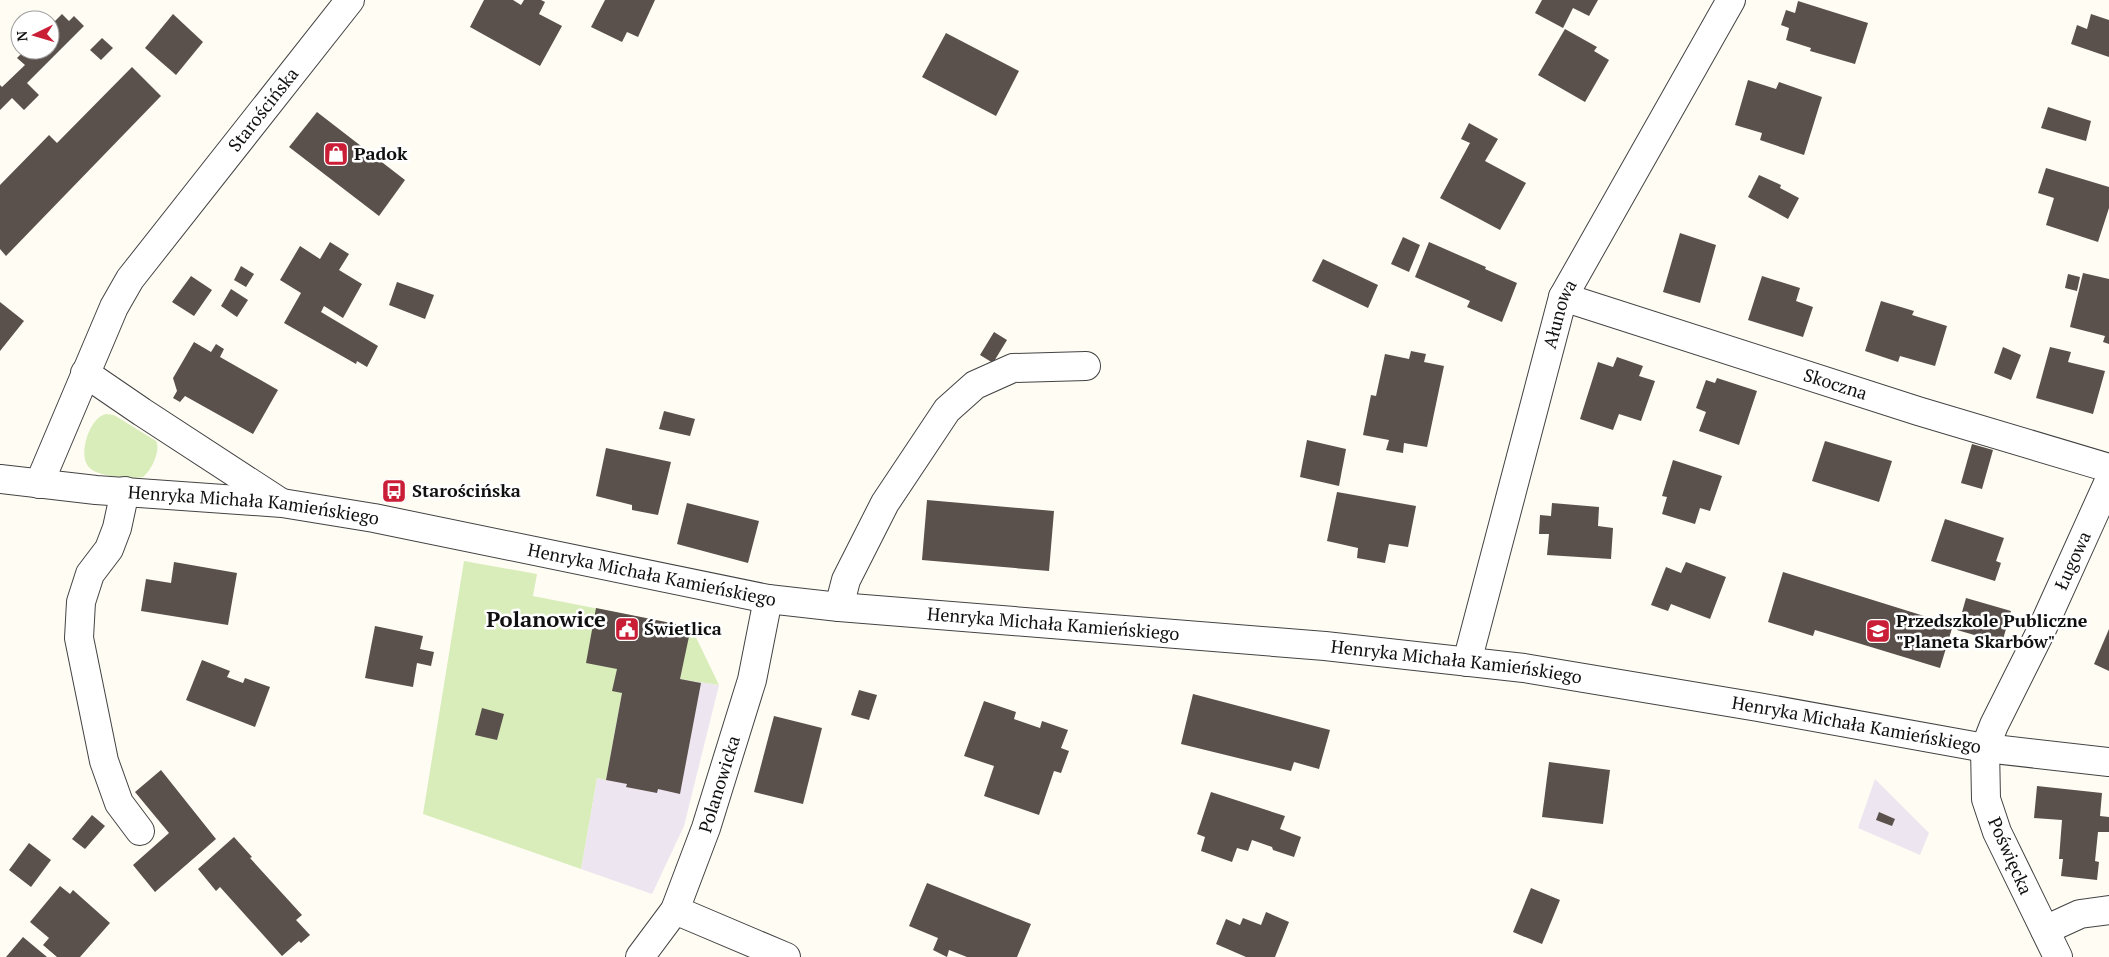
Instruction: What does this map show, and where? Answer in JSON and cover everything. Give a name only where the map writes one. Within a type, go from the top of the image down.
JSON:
[{"type":"street","name":"Starościńska","points":[[38,484],[114,307],[130,279],[350,0]]},
{"type":"street","name":"Ałunowa","points":[[1467,662],[1563,297],[1731,0]]},
{"type":"street","name":"Skoczna","points":[[1563,297],[1918,411],[2109,468]]},
{"type":"street","points":[[838,607],[846,580],[885,503],[948,410],[976,385],[1012,368],[1086,366]]},
{"type":"street","points":[[85,373],[282,503]]},
{"type":"street","name":"Henryka Michała Kamieńskiego","points":[[0,479],[38,484],[282,503],[384,520],[768,599],[838,607],[1315,646],[1467,662],[1592,679],[1985,748],[2109,762]]},
{"type":"street","name":"Ługowa","points":[[1985,748],[1994,725],[2042,629],[2109,481]]},
{"type":"street","points":[[125,491],[117,528],[109,549],[90,574],[81,602],[79,638],[104,761],[119,803],[140,831]]},
{"type":"street","name":"Polanowicka","points":[[640,957],[675,910],[706,828],[752,680],[768,599]]},
{"type":"street","name":"Poświęcka","points":[[1985,748],[1985,787],[1988,808],[1996,832],[2058,957]]},
{"type":"street","points":[[675,910],[786,957]]},
{"type":"street","points":[[2045,930],[2080,914],[2109,910]]},
{"type":"shaded area","points":[[626,671],[719,685],[684,826],[652,894],[581,869],[597,778],[606,780]]},
{"type":"shaded area","points":[[1875,779],[1929,833],[1920,855],[1858,828]]},
{"type":"green space","points":[[106,414],[114,415],[156,441],[155,460],[150,470],[143,477],[130,478],[105,475],[92,470],[88,466],[84,453],[87,436],[95,422]]},
{"type":"green space","points":[[464,561],[537,574],[533,596],[691,627],[719,685],[626,671],[606,780],[597,778],[581,869],[423,814]]},
{"type":"building","points":[[484,0],[513,0],[521,5],[524,0],[541,0],[545,2],[539,14],[562,26],[540,66],[470,27]]},
{"type":"building","points":[[605,0],[655,0],[638,37],[627,32],[622,42],[591,27]]},
{"type":"building","points":[[1542,0],[1598,0],[1589,16],[1573,8],[1563,28],[1535,13]]},
{"type":"building","points":[[1798,1],[1868,23],[1855,64],[1810,51],[1811,48],[1786,40],[1789,28],[1781,25],[1786,10],[1795,13]]},
{"type":"building","points":[[62,14],[69,21],[74,16],[84,26],[60,50],[60,16]]},
{"type":"building","points":[[173,14],[203,42],[176,75],[145,48]]},
{"type":"building","points":[[2091,14],[2109,20],[2109,57],[2071,44],[2077,25],[2087,29]]},
{"type":"building","points":[[1565,29],[1597,47],[1594,51],[1609,60],[1585,102],[1538,75]]},
{"type":"building","points":[[946,33],[1019,71],[996,116],[922,77]]},
{"type":"building","points":[[102,38],[113,48],[101,60],[90,50]]},
{"type":"building","points":[[19,60],[50,60],[27,83],[39,95],[24,110],[12,98],[0,110],[0,85],[2,87],[25,65]]},
{"type":"building","points":[[132,67],[161,96],[6,256],[0,249],[0,185],[49,135],[57,143]]},
{"type":"building","points":[[1748,80],[1776,89],[1779,82],[1822,97],[1804,155],[1760,140],[1762,133],[1735,125]]},
{"type":"building","points":[[2048,107],[2091,121],[2086,141],[2041,128]]},
{"type":"building","points":[[317,112],[405,180],[379,216],[289,147]]},
{"type":"building","points":[[1469,123],[1498,139],[1485,161],[1526,183],[1500,230],[1440,198],[1470,143],[1461,139]]},
{"type":"building","points":[[2046,168],[2109,187],[2109,208],[2098,242],[2046,225],[2054,198],[2038,193]]},
{"type":"building","points":[[1759,175],[1781,185],[1780,188],[1799,198],[1788,219],[1748,197]]},
{"type":"building","points":[[1680,233],[1716,245],[1700,303],[1663,292]]},
{"type":"building","points":[[1403,237],[1420,245],[1409,272],[1391,264]]},
{"type":"building","points":[[330,242],[349,254],[339,270],[362,284],[343,318],[324,306],[321,312],[378,346],[367,367],[357,361],[356,364],[284,323],[301,293],[280,280],[300,246],[320,259]]},
{"type":"building","points":[[1429,242],[1517,283],[1502,322],[1467,307],[1470,301],[1415,277]]},
{"type":"building","points":[[1323,259],[1378,285],[1368,308],[1312,281]]},
{"type":"building","points":[[241,266],[254,274],[246,287],[234,280]]},
{"type":"building","points":[[2083,273],[2109,279],[2109,344],[2103,342],[2105,336],[2070,327]]},
{"type":"building","points":[[2068,274],[2080,277],[2077,291],[2065,288]]},
{"type":"building","points":[[191,276],[212,290],[194,316],[172,302]]},
{"type":"building","points":[[1762,276],[1800,288],[1796,301],[1813,307],[1803,337],[1748,320]]},
{"type":"building","points":[[397,282],[434,295],[425,319],[389,305]]},
{"type":"building","points":[[231,289],[248,300],[237,317],[221,306]]},
{"type":"building","points":[[1881,301],[1914,311],[1912,315],[1947,326],[1935,366],[1900,356],[1898,362],[1865,351]]},
{"type":"building","points":[[0,302],[24,321],[0,351]]},
{"type":"building","points":[[994,332],[1007,340],[993,363],[980,355]]},
{"type":"building","points":[[194,342],[211,352],[216,344],[224,349],[220,357],[278,390],[253,434],[185,396],[180,402],[173,398],[177,391],[173,378]]},
{"type":"building","points":[[2003,347],[2021,355],[2011,380],[1994,373]]},
{"type":"building","points":[[2050,347],[2071,352],[2068,362],[2105,371],[2093,414],[2036,398]]},
{"type":"building","points":[[1411,351],[1426,354],[1424,362],[1444,366],[1427,447],[1404,443],[1403,453],[1386,450],[1389,440],[1363,435],[1371,395],[1376,396],[1385,354],[1409,359]]},
{"type":"building","points":[[1617,357],[1643,366],[1639,376],[1655,381],[1641,421],[1619,414],[1613,430],[1580,419],[1598,362],[1613,367]]},
{"type":"building","points":[[1717,378],[1757,391],[1739,445],[1699,431],[1706,412],[1696,408],[1706,380],[1715,383]]},
{"type":"building","points":[[664,411],[695,419],[690,436],[659,429]]},
{"type":"building","points":[[1307,440],[1346,449],[1339,486],[1300,477]]},
{"type":"building","points":[[1825,441],[1892,461],[1879,502],[1812,481]]},
{"type":"building","points":[[1972,444],[1993,450],[1982,489],[1961,483]]},
{"type":"building","points":[[606,448],[671,462],[658,515],[632,510],[632,505],[596,496]]},
{"type":"building","points":[[1673,460],[1722,476],[1710,511],[1700,508],[1695,524],[1662,514],[1667,497],[1662,496]]},
{"type":"building","points":[[1337,492],[1416,506],[1408,547],[1389,544],[1385,563],[1357,558],[1358,548],[1327,541]]},
{"type":"building","points":[[927,500],[1054,511],[1049,571],[922,560]]},
{"type":"building","points":[[687,503],[759,521],[748,563],[677,544]]},
{"type":"building","points":[[1552,503],[1599,507],[1598,526],[1613,528],[1611,559],[1547,555],[1549,534],[1539,534],[1540,515],[1551,516]]},
{"type":"building","points":[[1945,519],[2004,538],[1996,561],[2001,563],[1995,581],[1931,561]]},
{"type":"building","points":[[174,562],[237,573],[228,625],[141,611],[146,579],[171,583]]},
{"type":"building","points":[[1686,562],[1726,577],[1710,619],[1671,604],[1668,611],[1651,605],[1666,567],[1681,573]]},
{"type":"building","points":[[1783,572],[1953,625],[1940,668],[1815,630],[1813,636],[1768,622]]},
{"type":"building","points":[[1966,598],[2011,611],[2002,643],[1957,630]]},
{"type":"building","points":[[596,608],[691,627],[680,679],[701,683],[680,794],[658,789],[657,793],[626,787],[627,784],[606,780],[622,693],[612,691],[617,669],[586,663]]},
{"type":"building","points":[[375,626],[423,636],[420,649],[434,652],[431,666],[417,663],[413,687],[365,678]]},
{"type":"building","points":[[2109,629],[2109,671],[2094,664]]},
{"type":"building","points":[[202,660],[230,671],[227,677],[243,683],[245,678],[270,687],[255,727],[186,700]]},
{"type":"building","points":[[859,690],[877,695],[869,720],[851,715]]},
{"type":"building","points":[[1193,694],[1330,730],[1319,769],[1294,762],[1291,771],[1181,744]]},
{"type":"building","points":[[984,701],[1016,712],[1014,719],[1040,728],[1042,721],[1068,730],[1061,748],[1069,751],[1061,773],[1054,771],[1039,815],[984,796],[994,766],[964,756]]},
{"type":"building","points":[[482,708],[504,714],[497,740],[475,735]]},
{"type":"building","points":[[774,716],[822,728],[803,804],[754,792]]},
{"type":"building","points":[[1549,762],[1610,770],[1603,824],[1542,817]]},
{"type":"building","points":[[161,770],[216,839],[155,892],[133,865],[169,833],[135,792]]},
{"type":"building","points":[[2037,786],[2102,793],[2100,816],[2109,817],[2109,832],[2098,832],[2095,861],[2099,862],[2097,880],[2061,876],[2063,859],[2059,859],[2062,820],[2034,818]]},
{"type":"building","points":[[1211,792],[1285,816],[1280,829],[1301,837],[1294,857],[1252,840],[1248,851],[1237,848],[1232,862],[1201,851],[1205,837],[1197,834]]},
{"type":"building","points":[[1879,812],[1895,819],[1892,826],[1876,820]]},
{"type":"building","points":[[92,815],[105,826],[85,849],[72,839]]},
{"type":"building","points":[[234,837],[252,857],[250,858],[302,915],[296,920],[310,935],[301,943],[299,941],[282,956],[220,887],[216,891],[198,869]]},
{"type":"building","points":[[29,843],[51,860],[31,887],[9,870]]},
{"type":"building","points":[[927,883],[1031,924],[1017,957],[967,957],[949,950],[947,957],[933,950],[938,938],[909,926]]},
{"type":"building","points":[[60,886],[70,894],[73,890],[110,923],[80,957],[57,957],[43,945],[49,938],[30,922]]},
{"type":"building","points":[[1531,888],[1560,900],[1542,944],[1513,932]]},
{"type":"building","points":[[1266,912],[1289,922],[1275,957],[1246,957],[1216,944],[1226,919],[1240,925],[1243,918],[1261,925]]},
{"type":"building","points":[[23,937],[47,957],[6,957]]},
{"type":"place","name":"Padok","points":[[336,154]]},
{"type":"place","name":"Starościńska","points":[[394,491]]},
{"type":"place","name":"Świetlica","points":[[627,629]]},
{"type":"place","name":"Przedszkole Publiczne \"Planeta Skarbów\"","points":[[1878,631]]},
{"type":"district","name":"Polanowice","points":[[546,619]]}]
